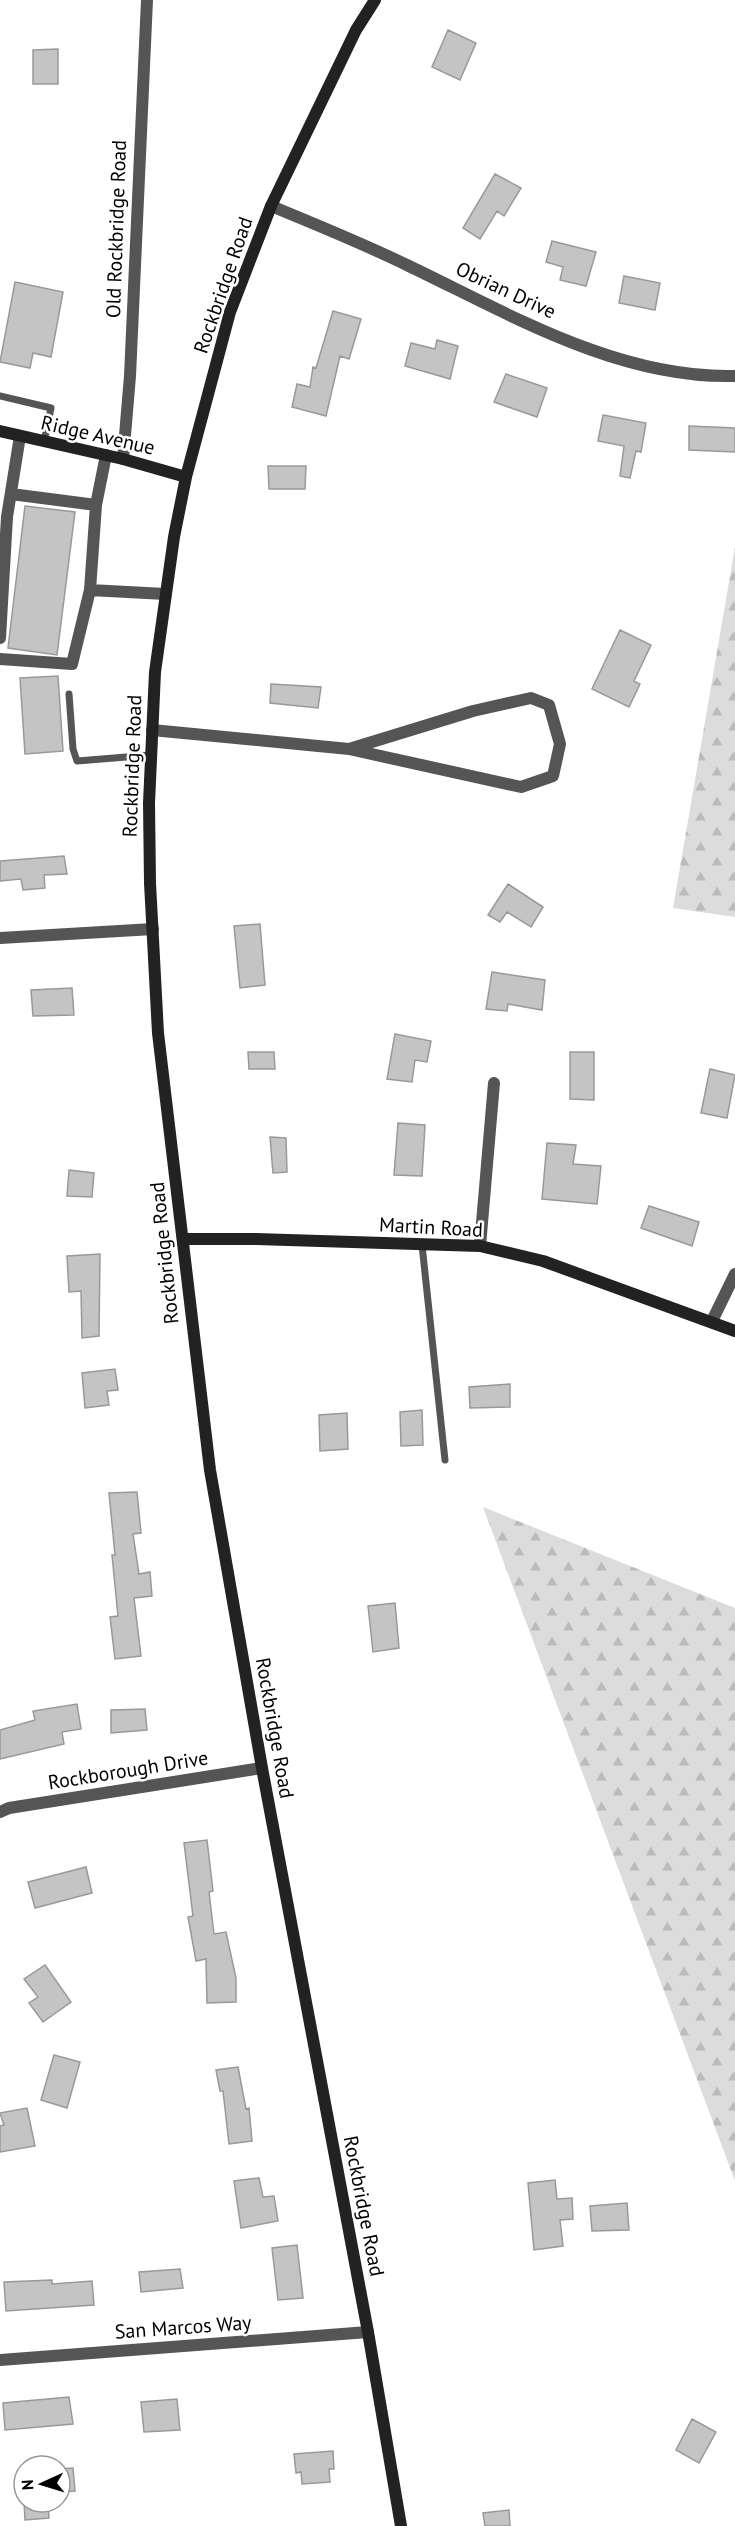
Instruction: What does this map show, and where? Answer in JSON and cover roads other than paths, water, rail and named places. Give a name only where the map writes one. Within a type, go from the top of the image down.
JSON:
[{"type":"main road","name":"Rockbridge Road","points":[[375,0],[356,30],[271,206],[230,312],[186,477],[165,594],[157,655],[151,755],[150,871],[158,1033],[210,1470],[262,1768],[368,2332],[401,2526]]},
{"type":"main road","name":"Ridge Avenue","points":[[0,431],[123,459],[186,477]]},
{"type":"main road","name":"Martin Road","points":[[183,1239],[480,1246],[543,1262],[735,1331]]},
{"type":"street","name":"Old Rockbridge Road","points":[[123,459],[130,376],[147,0]]},
{"type":"street","name":"Obrian Drive","points":[[271,206],[370,247],[509,314],[597,352],[632,363],[687,374],[735,376]]},
{"type":"street","points":[[0,638],[7,517],[20,436]]},
{"type":"street","points":[[0,659],[72,664],[90,590],[96,505],[106,455]]},
{"type":"street","points":[[11,494],[96,505]]},
{"type":"street","points":[[90,590],[165,594]]},
{"type":"street","points":[[152,730],[349,749],[521,787],[553,776],[560,744],[549,705],[531,698],[473,711],[349,749]]},
{"type":"street","points":[[0,938],[153,929]]},
{"type":"street","points":[[480,1246],[494,1083]]},
{"type":"street","points":[[712,1322],[735,1274]]},
{"type":"street","name":"Rockborough Drive","points":[[0,1812],[9,1808],[262,1768]]},
{"type":"street","name":"San Marcos Way","points":[[0,2360],[368,2332]]},
{"type":"lane","points":[[0,396],[51,408],[44,442]]},
{"type":"lane","points":[[69,694],[73,749],[78,761],[151,755]]},
{"type":"lane","points":[[422,1245],[444,1460]]}]
